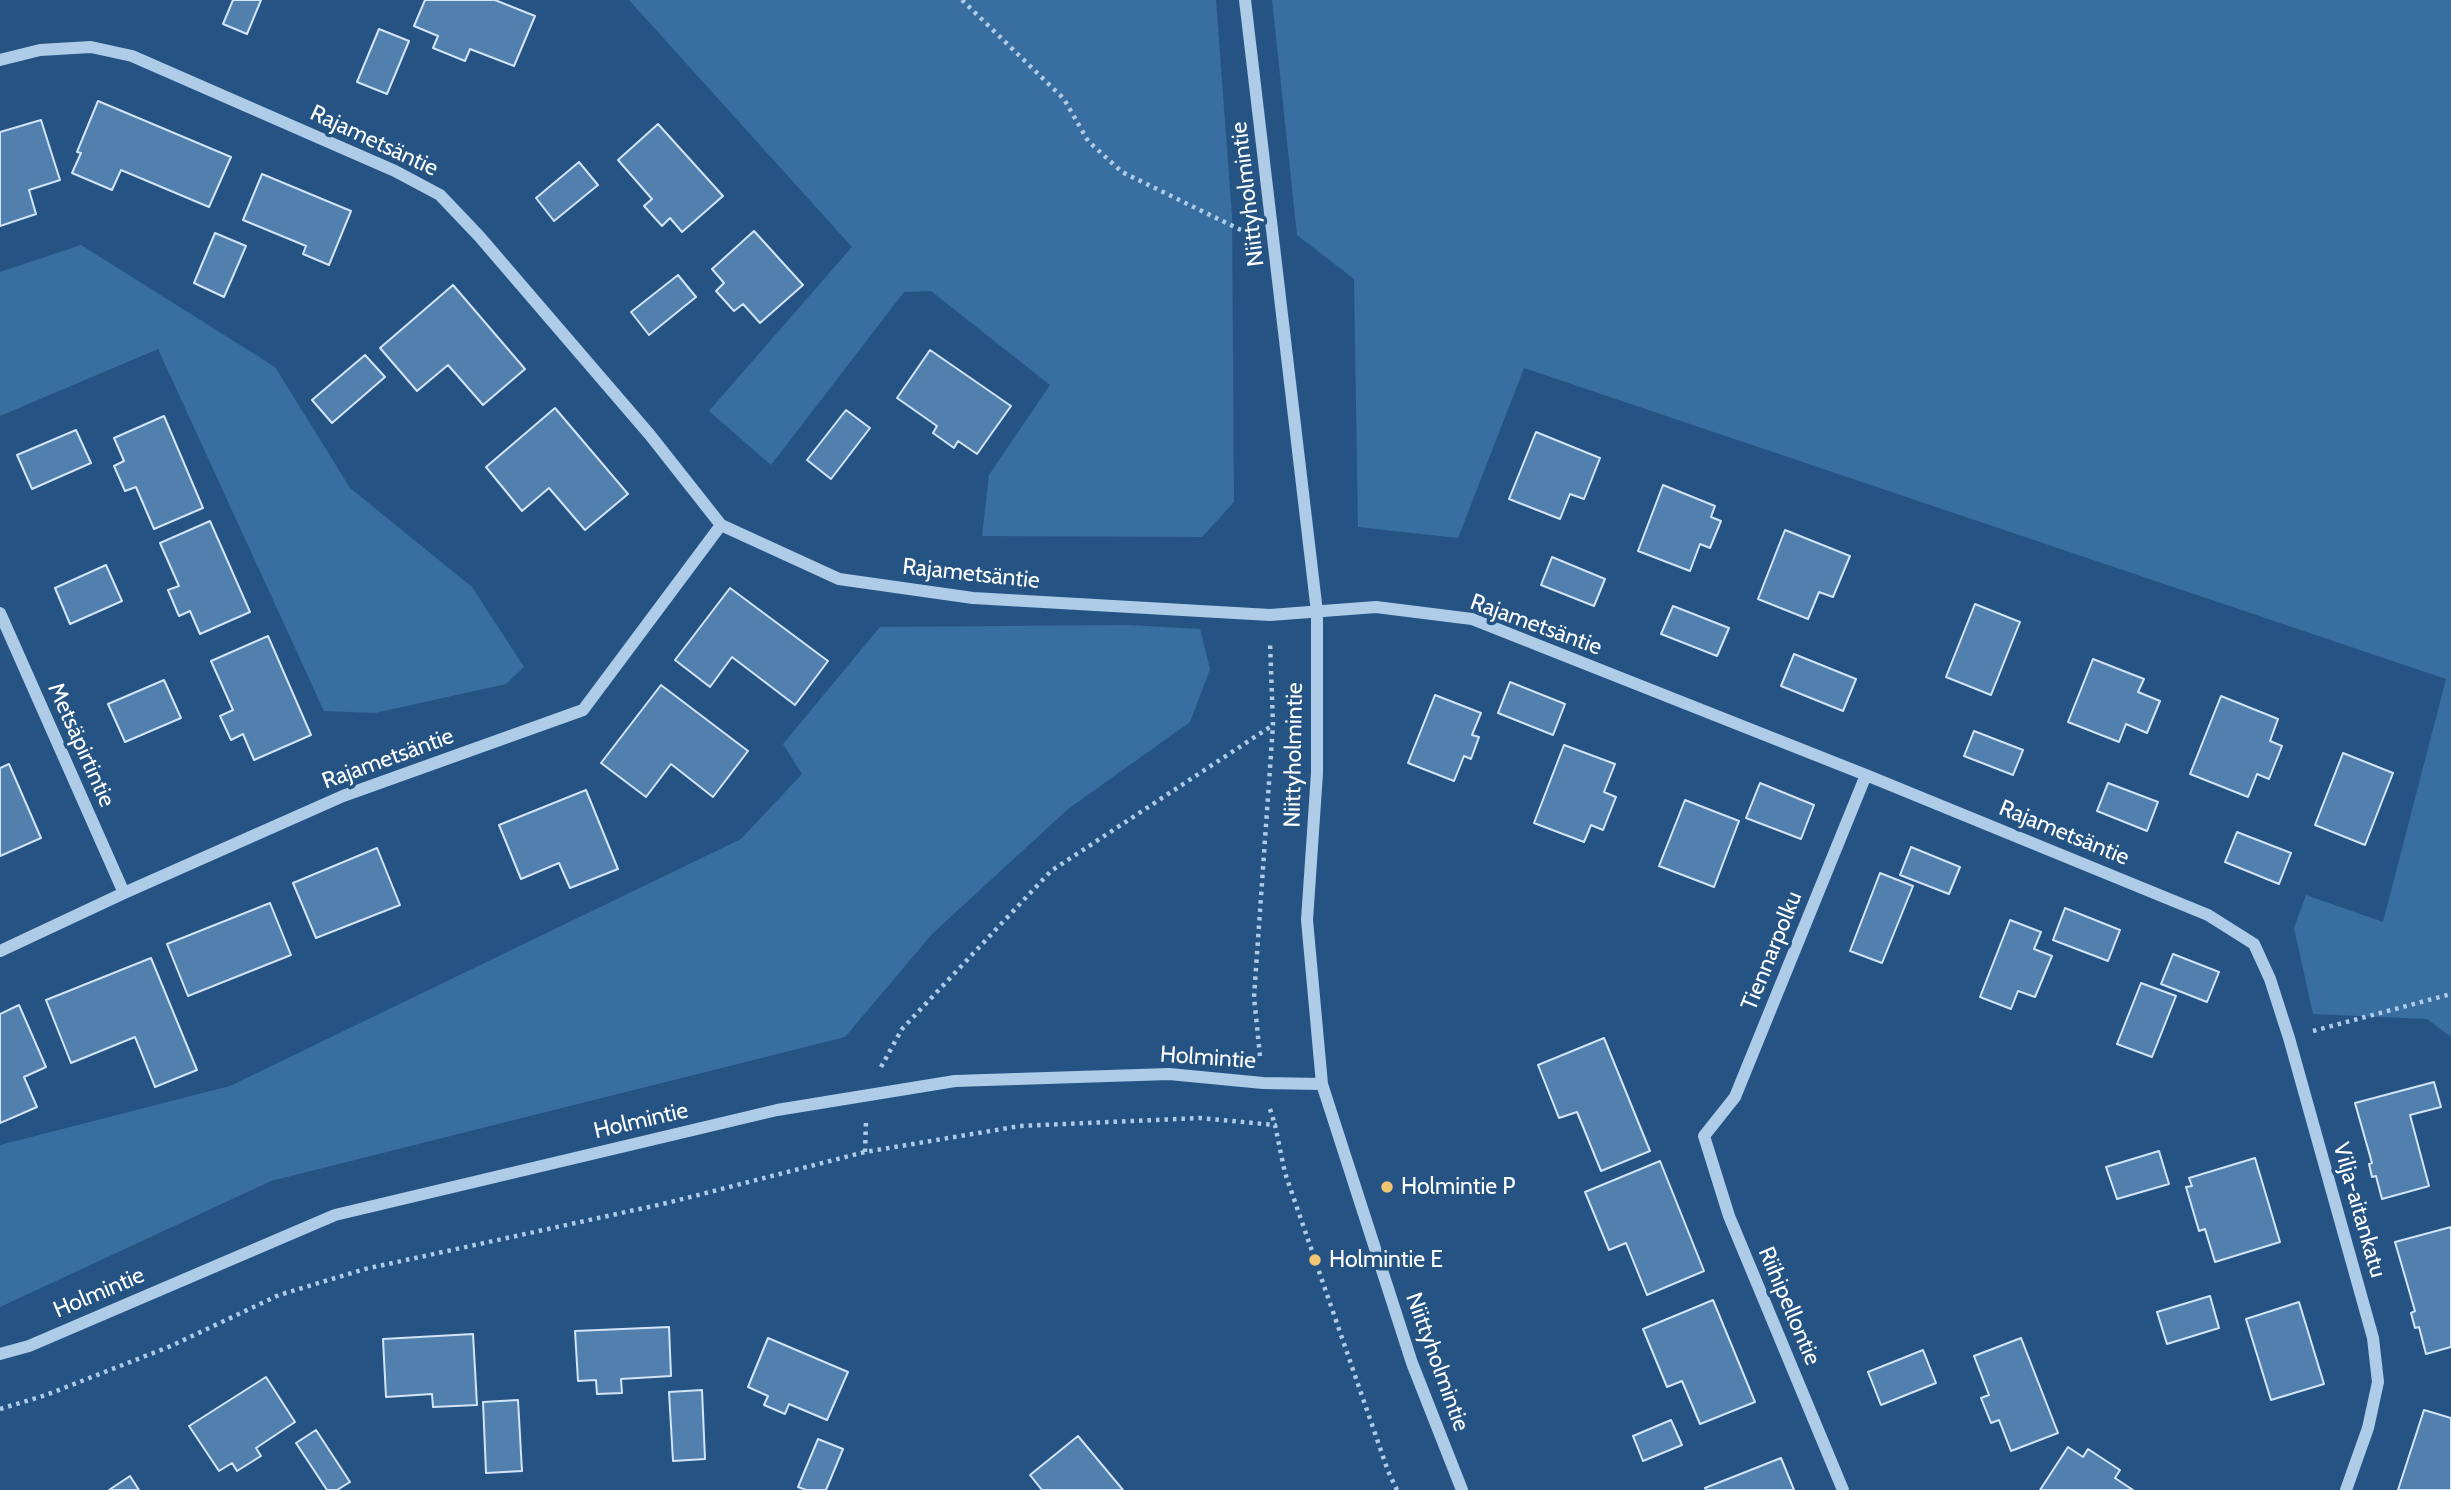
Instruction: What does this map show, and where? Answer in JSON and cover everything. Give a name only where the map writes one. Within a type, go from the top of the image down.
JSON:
[{"type":"street","name":"Niittyholmintie","points":[[1245,0],[1317,612],[1317,773],[1307,920],[1322,1084],[1412,1363],[1462,1490]]},
{"type":"street","name":"Rajametsäntie","points":[[0,60],[40,50],[90,47],[132,56],[395,172],[440,195],[479,236],[641,424],[721,525],[839,579],[974,598],[1270,615],[1376,607],[1472,620],[1866,775],[2208,915],[2254,944]]},
{"type":"street","name":"Rajametsäntie","points":[[0,951],[343,796],[583,710],[721,525]]},
{"type":"street","name":"Metsäpirtintie","points":[[0,613],[124,893]]},
{"type":"street","name":"Tiennarpolku","points":[[1704,1136],[1735,1097],[1866,775]]},
{"type":"street","name":"Vilja-aitankatu","points":[[2254,944],[2270,979],[2289,1038],[2373,1338],[2378,1382],[2368,1428],[2346,1490]]},
{"type":"street","name":"Holmintie","points":[[0,1354],[29,1346],[335,1215],[777,1110],[955,1081],[1169,1074],[1263,1083],[1322,1084]]},
{"type":"street","name":"Riihipellontie","points":[[1704,1136],[1729,1216],[1843,1490]]},
{"type":"path","points":[[962,0],[1065,99],[1088,141],[1122,172],[1248,233],[1273,230]]},
{"type":"path","points":[[1270,615],[1273,725],[1254,997],[1263,1083],[1285,1173],[1388,1471],[1397,1490]]},
{"type":"path","points":[[865,1152],[867,1095],[902,1029],[1051,871],[1273,725]]},
{"type":"path","points":[[2289,1038],[2451,994]]},
{"type":"path","points":[[0,1409],[46,1395],[171,1346],[279,1296],[365,1269],[667,1203],[865,1152],[1020,1126],[1200,1118],[1275,1125]]},
{"type":"shaded area","points":[[629,0],[1216,0],[1232,216],[1234,502],[1202,537],[982,536],[989,475],[1050,385],[931,291],[904,292],[771,465],[709,411],[852,247]]},
{"type":"shaded area","points":[[1272,0],[2451,0],[2451,1037],[2427,1019],[2313,1014],[2294,928],[2306,895],[2383,922],[2446,679],[1524,368],[1458,538],[1358,527],[1354,279],[1297,235]]},
{"type":"shaded area","points":[[81,245],[275,367],[350,488],[472,587],[524,667],[506,684],[375,713],[324,711],[158,349],[0,416],[0,272]]},
{"type":"shaded area","points":[[1127,625],[1200,629],[1210,669],[1190,722],[1068,809],[932,934],[845,1037],[271,1181],[0,1307],[0,1145],[230,1086],[741,839],[802,774],[783,744],[880,627]]},
{"type":"building","points":[[233,0],[261,0],[247,34],[223,24]]},
{"type":"building","points":[[425,0],[495,0],[535,16],[514,66],[470,49],[465,61],[433,48],[438,36],[414,26]]},
{"type":"building","points":[[379,29],[409,41],[387,94],[357,82]]},
{"type":"building","points":[[98,101],[231,157],[209,207],[121,170],[112,190],[72,173],[81,153],[77,152]]},
{"type":"building","points":[[41,120],[60,180],[29,190],[36,214],[0,226],[0,132]]},
{"type":"building","points":[[658,124],[723,196],[682,232],[670,218],[662,226],[644,206],[652,199],[618,160]]},
{"type":"building","points":[[579,162],[598,185],[554,221],[536,198]]},
{"type":"building","points":[[262,174],[351,211],[329,265],[303,254],[306,246],[243,220]]},
{"type":"building","points":[[754,231],[803,285],[760,323],[743,304],[734,311],[716,291],[724,283],[712,269]]},
{"type":"building","points":[[215,233],[246,246],[224,297],[194,283]]},
{"type":"building","points":[[678,275],[696,297],[649,335],[631,312]]},
{"type":"building","points":[[453,285],[525,369],[483,405],[448,365],[417,391],[380,348]]},
{"type":"building","points":[[930,350],[1011,406],[977,454],[958,441],[954,448],[933,433],[937,426],[897,398]]},
{"type":"building","points":[[365,355],[385,377],[332,423],[312,400]]},
{"type":"building","points":[[555,408],[628,494],[585,530],[549,488],[522,511],[486,467]]},
{"type":"building","points":[[846,410],[870,428],[831,479],[807,460]]},
{"type":"building","points":[[164,416],[203,508],[154,529],[136,487],[125,491],[114,466],[124,461],[114,438]]},
{"type":"building","points":[[76,430],[91,463],[32,489],[17,455]]},
{"type":"building","points":[[1536,432],[1600,458],[1584,499],[1570,494],[1560,519],[1509,499]]},
{"type":"building","points":[[1663,485],[1715,506],[1711,517],[1721,521],[1710,548],[1700,544],[1690,571],[1638,551]]},
{"type":"building","points":[[210,521],[250,612],[200,634],[190,611],[179,616],[168,590],[179,586],[160,543]]},
{"type":"building","points":[[1785,530],[1850,556],[1833,597],[1819,592],[1808,619],[1758,599]]},
{"type":"building","points":[[1552,557],[1605,579],[1594,606],[1541,585]]},
{"type":"building","points":[[106,565],[122,601],[70,624],[55,588]]},
{"type":"building","points":[[730,588],[828,661],[795,705],[732,657],[710,687],[675,660]]},
{"type":"building","points":[[1975,604],[2020,622],[1991,695],[1946,677]]},
{"type":"building","points":[[1673,606],[1729,628],[1717,656],[1661,634]]},
{"type":"building","points":[[268,636],[311,735],[254,760],[243,734],[231,740],[220,716],[233,710],[211,661]]},
{"type":"building","points":[[1794,654],[1856,679],[1843,711],[1781,686]]},
{"type":"building","points":[[2093,659],[2144,679],[2138,692],[2160,701],[2147,733],[2126,724],[2119,742],[2068,722]]},
{"type":"building","points":[[164,680],[181,718],[125,742],[108,704]]},
{"type":"building","points":[[1510,682],[1565,704],[1553,735],[1498,713]]},
{"type":"building","points":[[661,685],[748,751],[713,797],[671,764],[646,797],[601,763]]},
{"type":"building","points":[[1435,695],[1481,713],[1472,735],[1479,737],[1471,759],[1464,756],[1454,781],[1408,763]]},
{"type":"building","points":[[2221,696],[2278,719],[2270,741],[2282,746],[2269,779],[2257,774],[2248,797],[2190,774]]},
{"type":"building","points":[[1974,731],[2023,750],[2013,775],[1964,756]]},
{"type":"building","points":[[1564,745],[1615,764],[1604,792],[1616,797],[1603,830],[1591,825],[1584,842],[1534,823]]},
{"type":"building","points":[[2343,753],[2393,773],[2365,845],[2315,825]]},
{"type":"building","points":[[9,764],[41,838],[0,856],[0,768]]},
{"type":"building","points":[[1760,783],[1814,805],[1801,839],[1746,818]]},
{"type":"building","points":[[2108,783],[2158,802],[2147,831],[2097,811]]},
{"type":"building","points":[[586,790],[618,869],[570,888],[559,863],[521,879],[499,825]]},
{"type":"building","points":[[1685,800],[1739,821],[1714,887],[1659,866]]},
{"type":"building","points":[[2237,832],[2291,853],[2279,884],[2225,862]]},
{"type":"building","points":[[1911,847],[1960,867],[1949,894],[1900,875]]},
{"type":"building","points":[[377,848],[400,905],[316,938],[293,883]]},
{"type":"building","points":[[1880,873],[1913,886],[1882,963],[1850,951]]},
{"type":"building","points":[[270,903],[291,955],[188,996],[167,944]]},
{"type":"building","points":[[2065,908],[2120,930],[2108,961],[2053,940]]},
{"type":"building","points":[[2010,920],[2041,932],[2034,949],[2052,956],[2035,997],[2018,991],[2011,1009],[1980,997]]},
{"type":"building","points":[[2173,954],[2219,972],[2207,1002],[2161,984]]},
{"type":"building","points":[[151,958],[197,1070],[155,1087],[135,1037],[71,1063],[46,1000]]},
{"type":"building","points":[[2141,983],[2176,996],[2152,1057],[2117,1044]]},
{"type":"building","points":[[19,1005],[46,1067],[24,1077],[37,1107],[0,1123],[0,1014]]},
{"type":"building","points":[[1604,1038],[1650,1151],[1601,1171],[1577,1112],[1559,1118],[1538,1065]]},
{"type":"building","points":[[2434,1082],[2441,1107],[2410,1115],[2429,1186],[2382,1199],[2376,1176],[2372,1177],[2369,1164],[2372,1163],[2355,1103]]},
{"type":"building","points":[[2159,1151],[2169,1184],[2117,1199],[2106,1167]]},
{"type":"building","points":[[2255,1158],[2280,1242],[2215,1262],[2205,1229],[2199,1231],[2186,1187],[2192,1186],[2189,1178]]},
{"type":"building","points":[[1660,1161],[1704,1271],[1647,1295],[1626,1243],[1609,1250],[1585,1192]]},
{"type":"building","points":[[2451,1227],[2451,1347],[2426,1354],[2419,1327],[2415,1328],[2411,1313],[2415,1311],[2395,1242]]},
{"type":"building","points":[[2210,1296],[2219,1328],[2167,1344],[2157,1312]]},
{"type":"building","points":[[1713,1300],[1755,1402],[1700,1424],[1682,1381],[1667,1387],[1643,1329]]},
{"type":"building","points":[[2299,1302],[2324,1384],[2271,1400],[2246,1319]]},
{"type":"building","points":[[669,1327],[671,1376],[621,1379],[622,1393],[597,1394],[596,1380],[578,1381],[575,1331]]},
{"type":"building","points":[[473,1334],[477,1405],[433,1407],[432,1394],[386,1397],[383,1339]]},
{"type":"building","points":[[768,1338],[848,1372],[827,1420],[789,1404],[785,1414],[764,1405],[768,1396],[748,1387]]},
{"type":"building","points":[[2021,1338],[2058,1433],[2011,1451],[1999,1420],[1991,1423],[1981,1398],[1989,1395],[1974,1356]]},
{"type":"building","points":[[1923,1350],[1936,1383],[1881,1405],[1868,1372]]},
{"type":"building","points":[[266,1377],[295,1422],[256,1448],[261,1456],[237,1471],[232,1463],[219,1471],[189,1426]]},
{"type":"building","points":[[702,1390],[705,1459],[673,1461],[669,1392]]},
{"type":"building","points":[[518,1400],[522,1471],[486,1473],[483,1402]]},
{"type":"building","points":[[2424,1410],[2451,1418],[2451,1490],[2398,1490]]},
{"type":"building","points":[[1671,1420],[1682,1445],[1643,1461],[1633,1436]]},
{"type":"building","points":[[316,1430],[350,1482],[337,1490],[327,1490],[296,1443]]},
{"type":"building","points":[[1078,1436],[1123,1490],[1042,1490],[1030,1475]]},
{"type":"building","points":[[818,1439],[843,1449],[826,1490],[806,1490],[798,1487]]},
{"type":"building","points":[[2068,1447],[2083,1457],[2088,1449],[2120,1470],[2115,1478],[2133,1490],[2040,1490]]},
{"type":"building","points":[[1781,1458],[1794,1490],[1705,1488]]},
{"type":"building","points":[[130,1476],[139,1490],[109,1490]]},
{"type":"place","name":"Holmintie P","points":[[1387,1187]]},
{"type":"place","name":"Holmintie E","points":[[1315,1260]]}]
